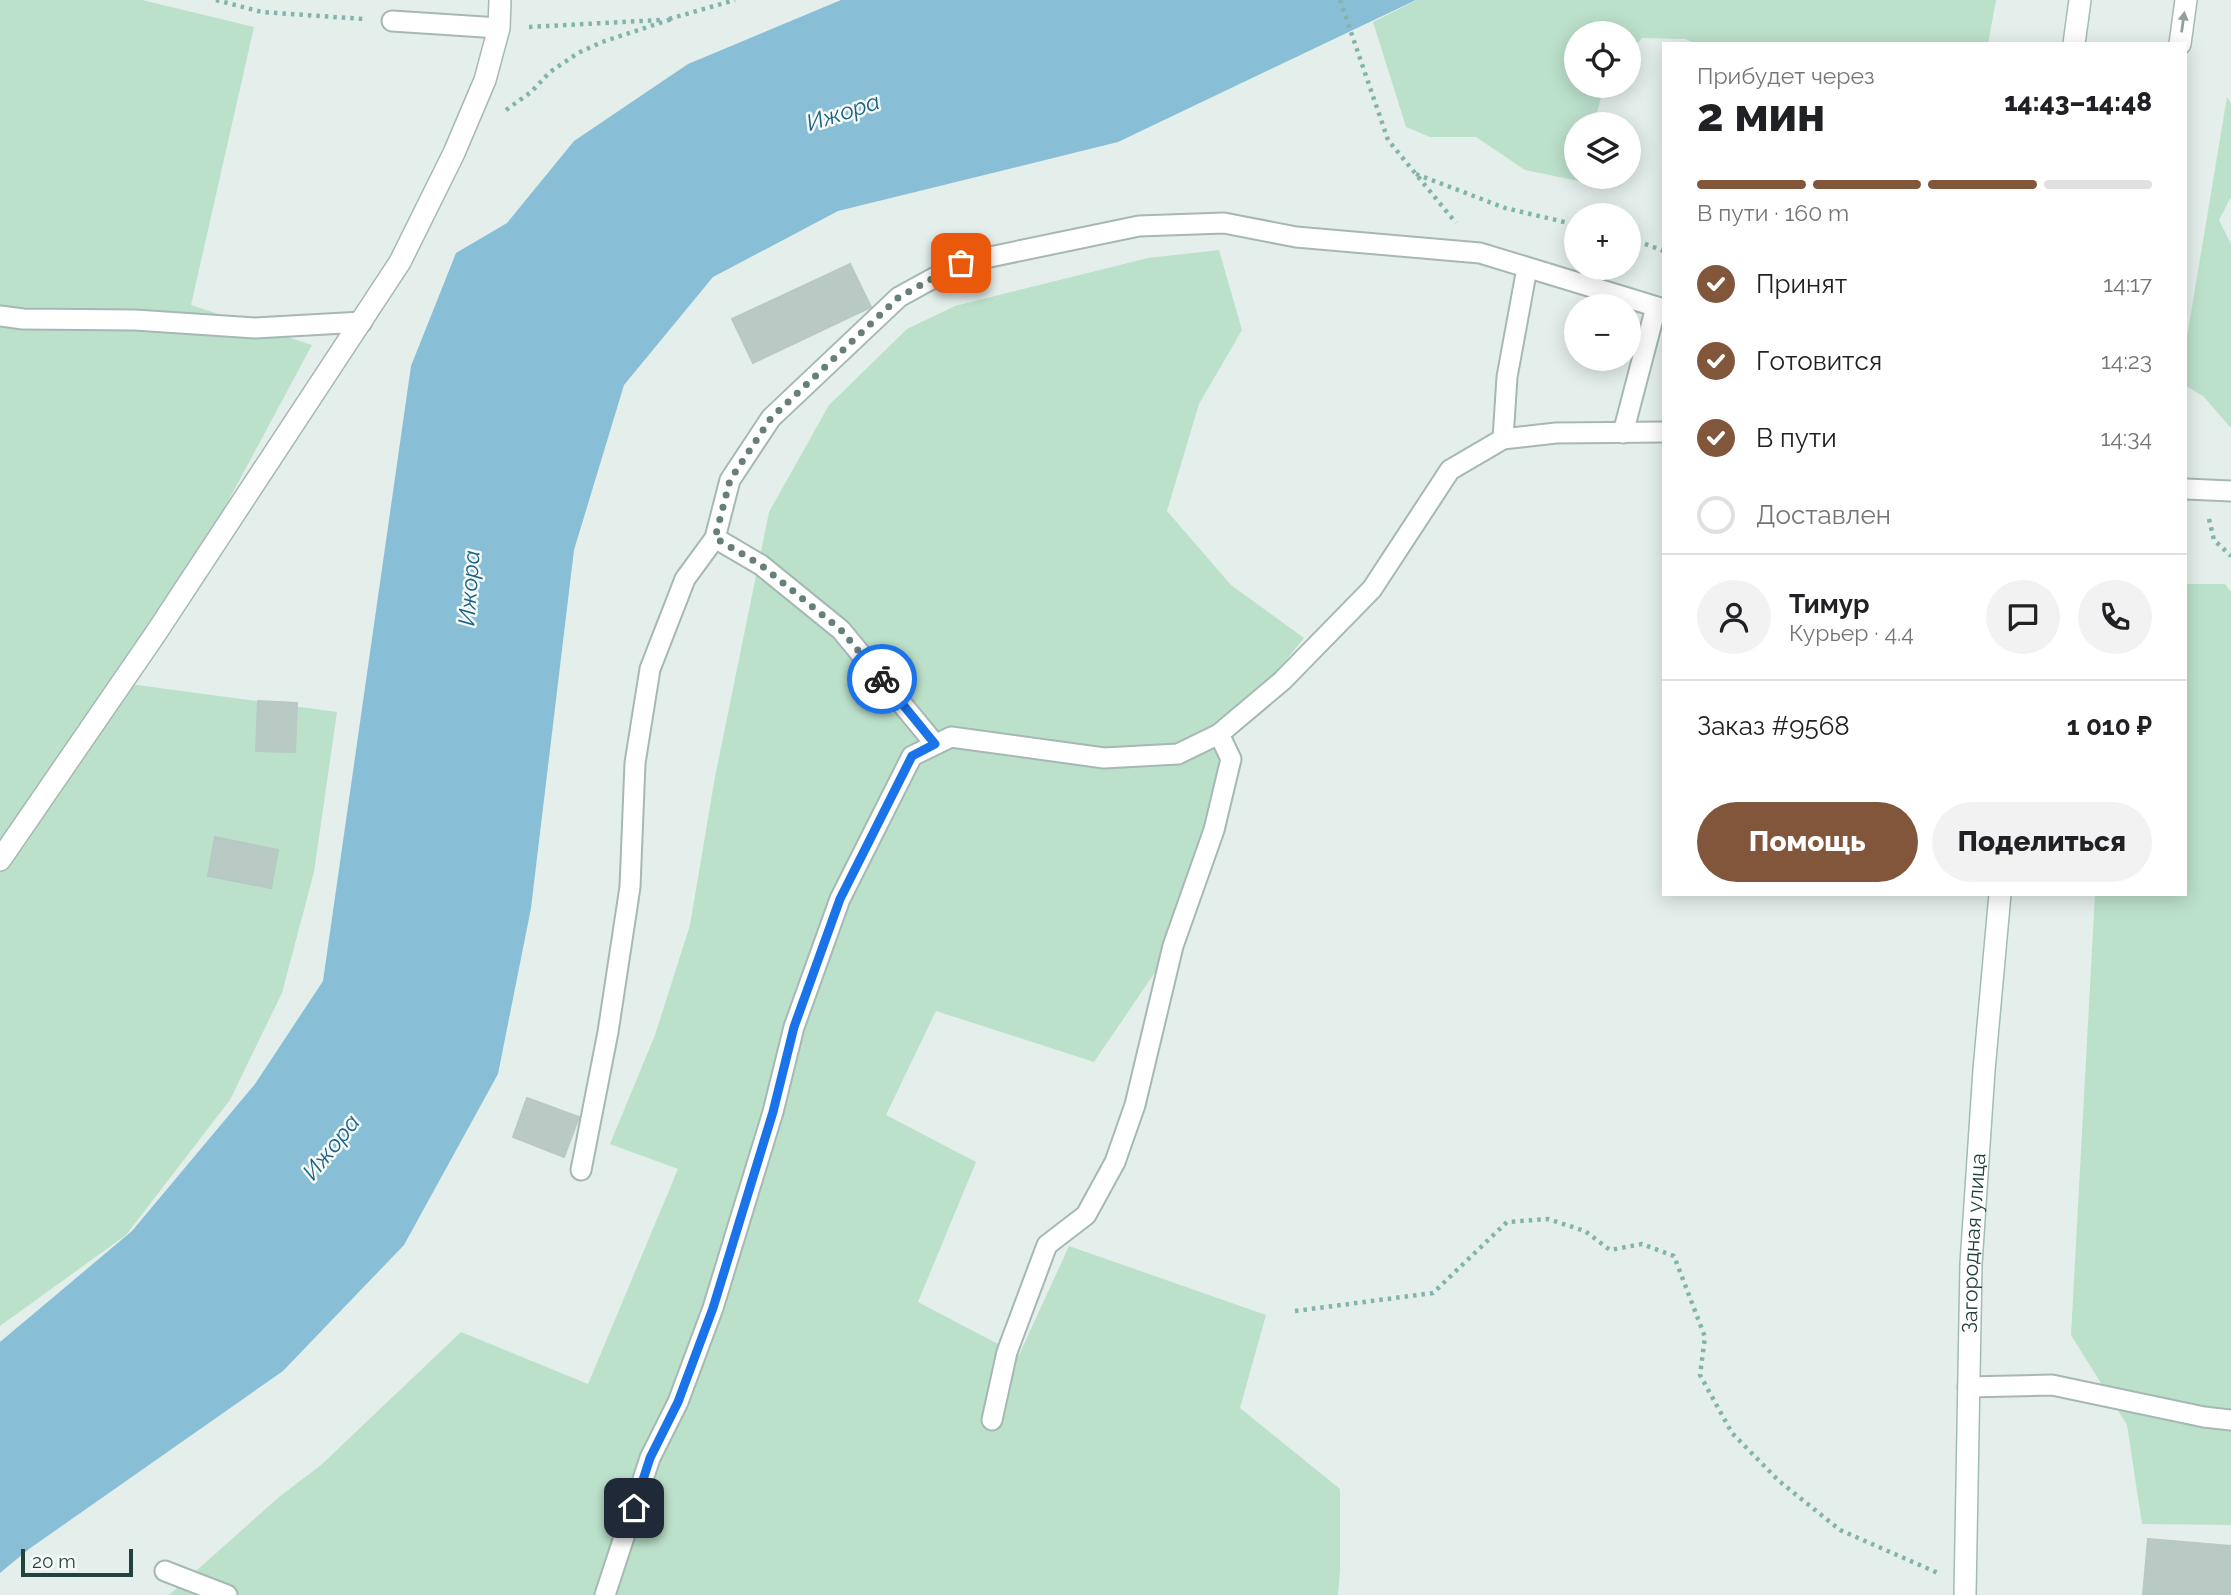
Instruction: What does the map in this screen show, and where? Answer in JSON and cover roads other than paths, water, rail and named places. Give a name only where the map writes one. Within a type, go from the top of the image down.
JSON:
[{"type":"street","points":[[0,860],[156,634],[400,262],[454,153],[485,80],[499,28],[500,0]]},
{"type":"street","points":[[2074,42],[2080,0]]},
{"type":"street","points":[[2180,42],[2186,0]]},
{"type":"street","name":"Загородная улица","points":[[1965,1590],[1971,1264],[2000,896]]},
{"type":"lane","points":[[392,20],[499,28]]},
{"type":"lane","points":[[580,1170],[608,1032],[630,887],[635,762],[650,669],[685,579],[715,538],[730,480],[771,418],[899,297],[961,263],[1139,226],[1177,223],[1224,223],[1296,237],[1480,253],[1660,308],[1623,433]]},
{"type":"lane","points":[[1503,439],[1507,377],[1527,268]]},
{"type":"lane","points":[[0,316],[23,319],[135,320],[255,328],[362,322]]},
{"type":"lane","points":[[605,1595],[650,1458],[678,1402],[713,1308],[773,1112],[794,1027],[840,899],[912,756],[951,737],[1104,758],[1178,754],[1219,734],[1282,681],[1372,589],[1450,470],[1503,439],[1556,433],[1662,432]]},
{"type":"lane","points":[[2194,490],[2231,491]]},
{"type":"lane","points":[[715,538],[761,565],[841,630],[935,744]]},
{"type":"lane","points":[[992,1420],[1007,1352],[1047,1245],[1086,1215],[1115,1162],[1135,1105],[1173,946],[1214,831],[1231,759],[1219,734]]},
{"type":"lane","points":[[1968,1387],[2052,1385],[2204,1417],[2231,1420]]},
{"type":"lane","points":[[165,1571],[227,1595]]},
{"type":"water","name":"Ижора","points":[[841,0],[1416,0],[1118,142],[838,211],[713,277],[624,385],[574,550],[531,908],[498,1074],[404,1245],[283,1371],[29,1549],[0,1573],[0,1342],[132,1231],[255,1084],[323,981],[411,366],[456,253],[507,223],[574,141],[688,64]]}]
